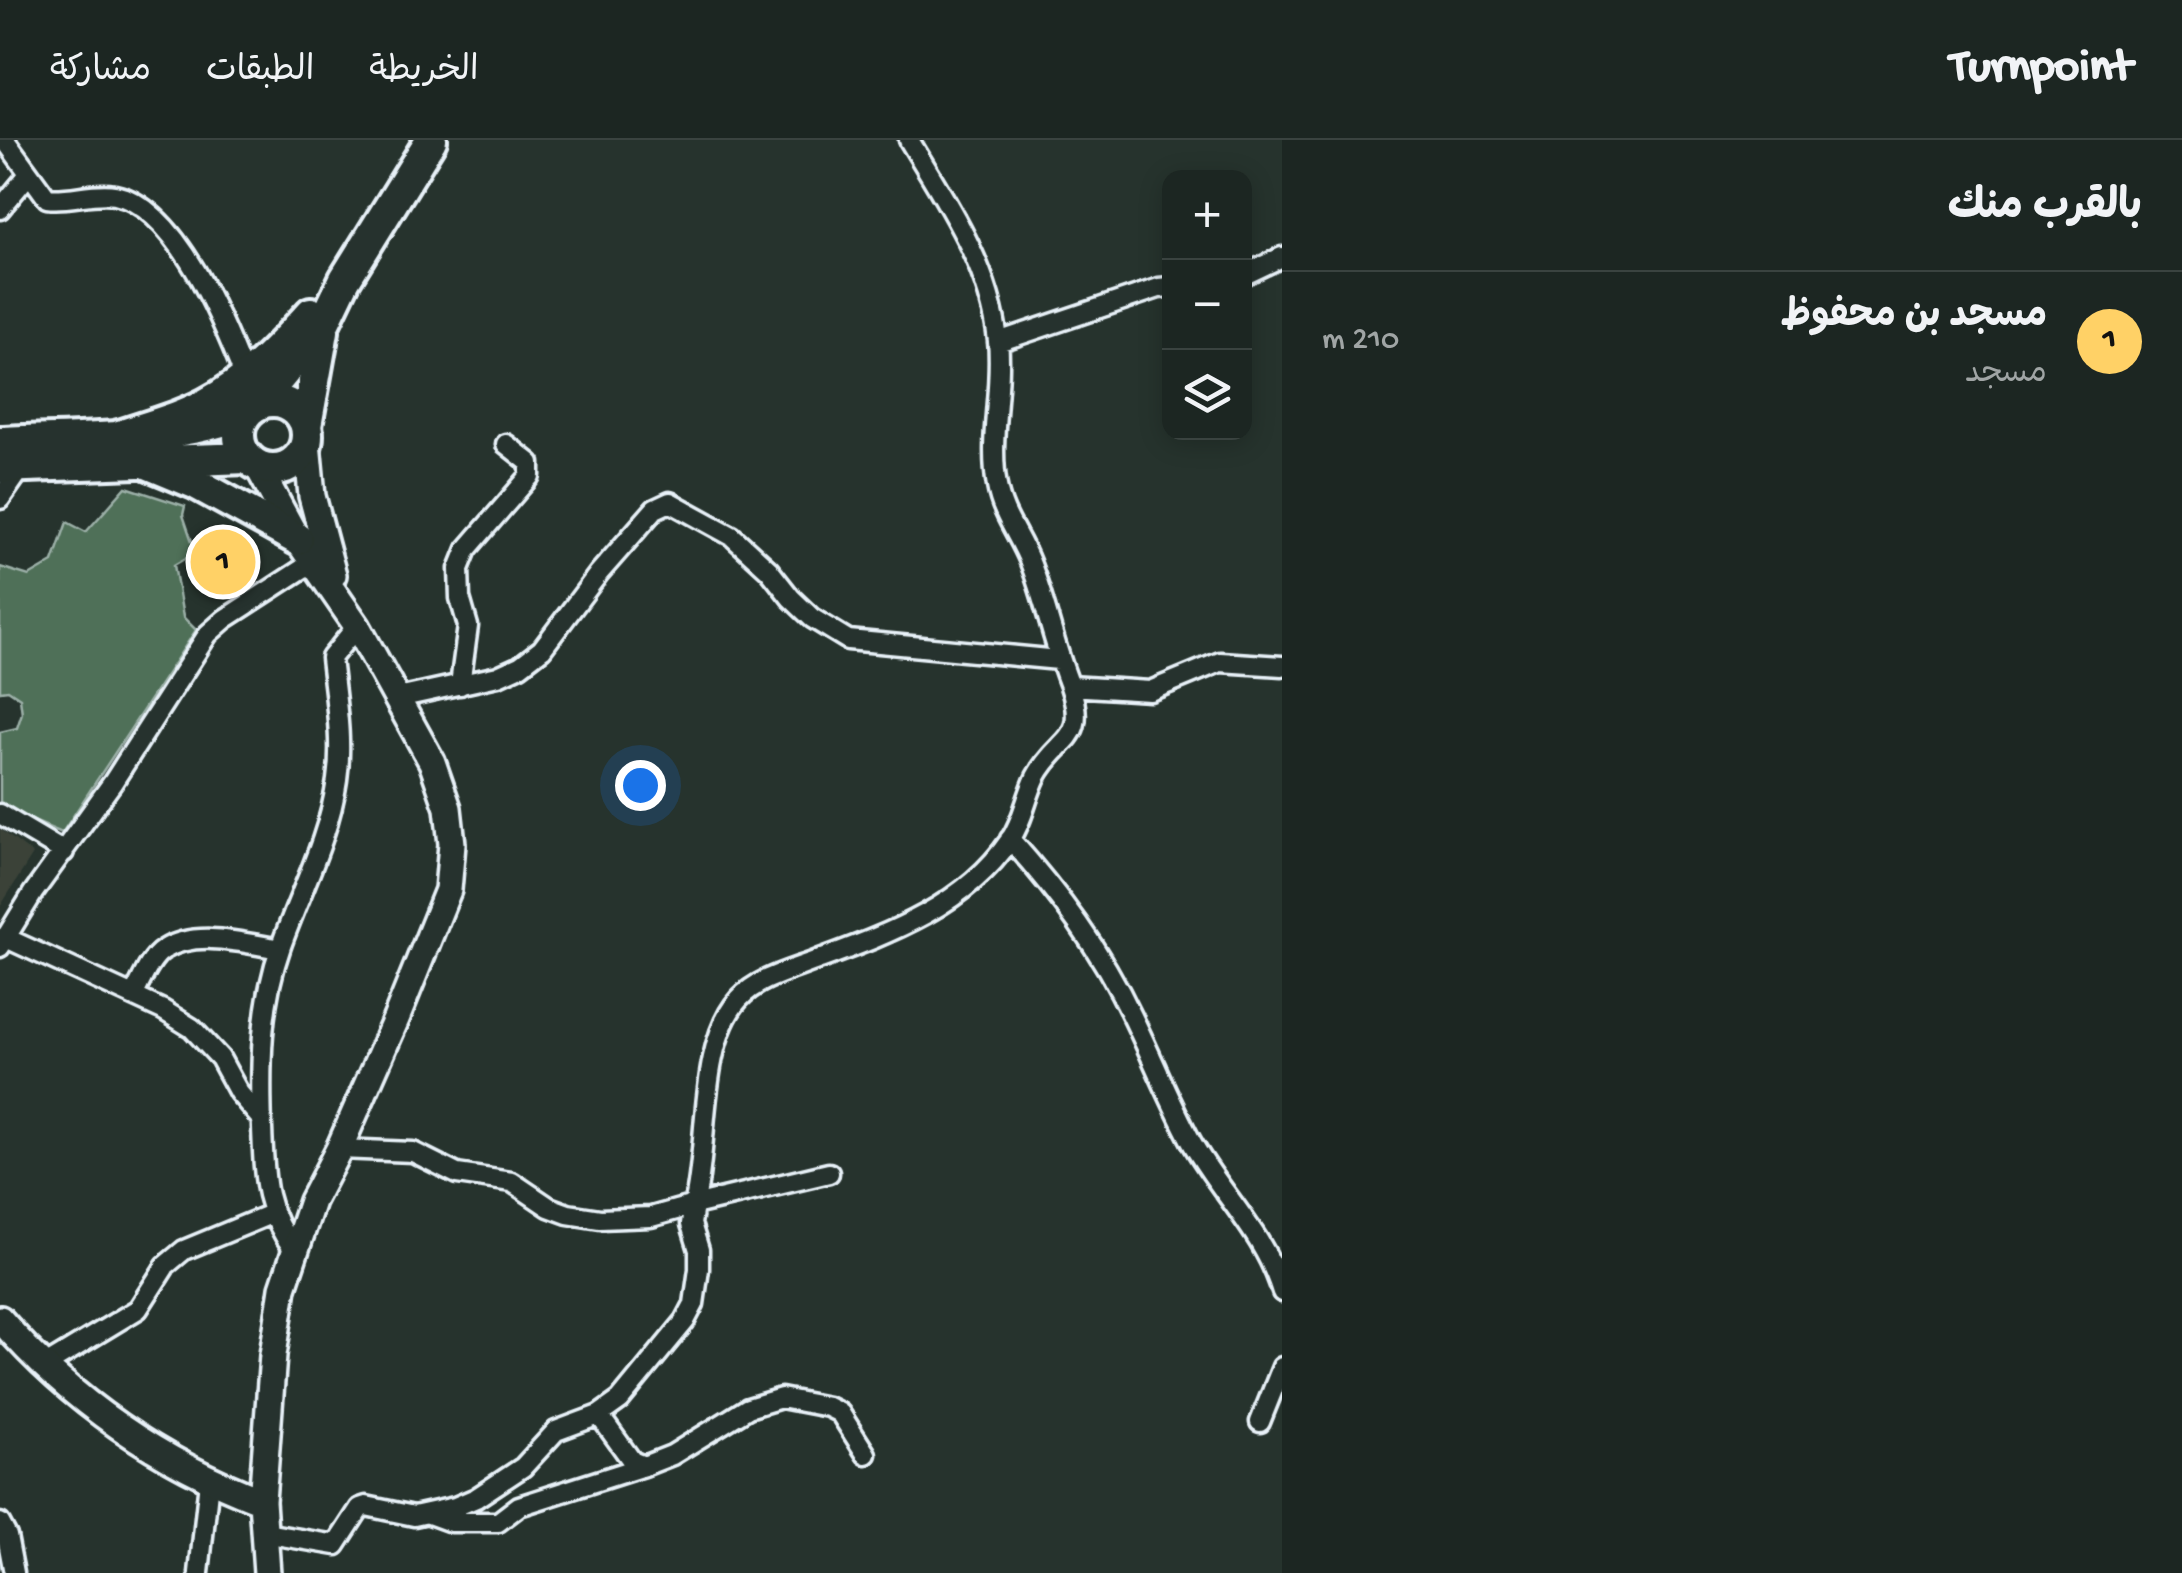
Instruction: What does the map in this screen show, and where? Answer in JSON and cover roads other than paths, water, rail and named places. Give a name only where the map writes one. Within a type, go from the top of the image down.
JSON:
[{"type":"main road","points":[[0,442],[128,448],[252,461],[281,468],[293,463],[306,434],[324,323],[345,279],[431,140]]},
{"type":"main road","points":[[252,461],[238,434],[250,398],[345,279]]},
{"type":"main road","points":[[12,467],[128,448],[211,426],[250,398],[324,323]]},
{"type":"main road","points":[[250,398],[292,407],[306,434]]},
{"type":"main road","points":[[128,448],[197,484],[305,550]]},
{"type":"street","points":[[5,140],[47,198],[115,195],[150,213],[207,291],[250,398]]},
{"type":"street","points":[[264,1533],[331,1546],[340,1543],[360,1508],[366,1506],[414,1516],[476,1498],[522,1466],[556,1432],[599,1415],[620,1400],[685,1321],[694,1304],[699,1250],[691,1224],[699,1186],[710,1076],[727,1016],[754,986],[862,943],[954,899],[973,884],[1022,820],[1036,776],[1072,734],[1078,709],[1059,660],[1038,582],[1010,527],[996,485],[998,342],[988,292],[971,246],[909,140]]},
{"type":"street","points":[[0,210],[29,174]]},
{"type":"street","points":[[1252,271],[1282,257]]},
{"type":"street","points":[[998,342],[1162,288]]},
{"type":"street","points":[[306,434],[319,528],[344,603]]},
{"type":"street","points":[[460,684],[468,626],[460,598],[460,569],[467,548],[530,476],[530,464],[506,444]]},
{"type":"street","points":[[252,461],[305,550],[344,603],[432,762],[448,808],[452,844],[448,890],[339,1149],[312,1201],[283,1288],[273,1355],[262,1500],[267,1573]]},
{"type":"street","points":[[0,500],[12,467]]},
{"type":"street","points":[[398,698],[498,676],[520,666],[542,649],[655,509],[670,502],[732,536],[812,618],[848,640],[1059,660]]},
{"type":"street","points":[[262,1120],[239,1094],[220,1058],[192,1028],[164,1010],[2,942],[208,634],[305,550]]},
{"type":"street","points":[[294,1250],[271,1214],[264,1165],[262,1036],[280,948],[320,844],[337,780],[339,750],[332,658],[357,626]]},
{"type":"street","points":[[1070,686],[1150,691],[1220,662],[1282,666]]},
{"type":"street","points":[[0,814],[64,852]]},
{"type":"street","points":[[1010,839],[1064,901],[1101,958],[1132,1014],[1190,1139],[1210,1174],[1268,1254],[1282,1292]]},
{"type":"street","points":[[132,996],[154,959],[163,950],[182,943],[209,939],[280,948]]},
{"type":"street","points":[[339,1149],[413,1152],[456,1174],[512,1182],[549,1207],[568,1214],[625,1219],[829,1173]]},
{"type":"street","points":[[44,1366],[138,1309],[166,1266],[184,1250],[271,1214]]},
{"type":"street","points":[[0,1319],[44,1366],[114,1423],[209,1481],[262,1500]]},
{"type":"street","points":[[1260,1422],[1282,1366]]},
{"type":"street","points":[[429,1514],[451,1522],[498,1522],[518,1506],[672,1455],[748,1408],[781,1398],[840,1413],[866,1454]]},
{"type":"street","points":[[599,1415],[632,1461],[644,1466]]},
{"type":"street","points":[[199,1573],[209,1481]]},
{"type":"street","points":[[0,1524],[7,1536],[14,1573]]},
{"type":"place","name":"مسجد بن محفوظ","points":[[223,562]]}]
